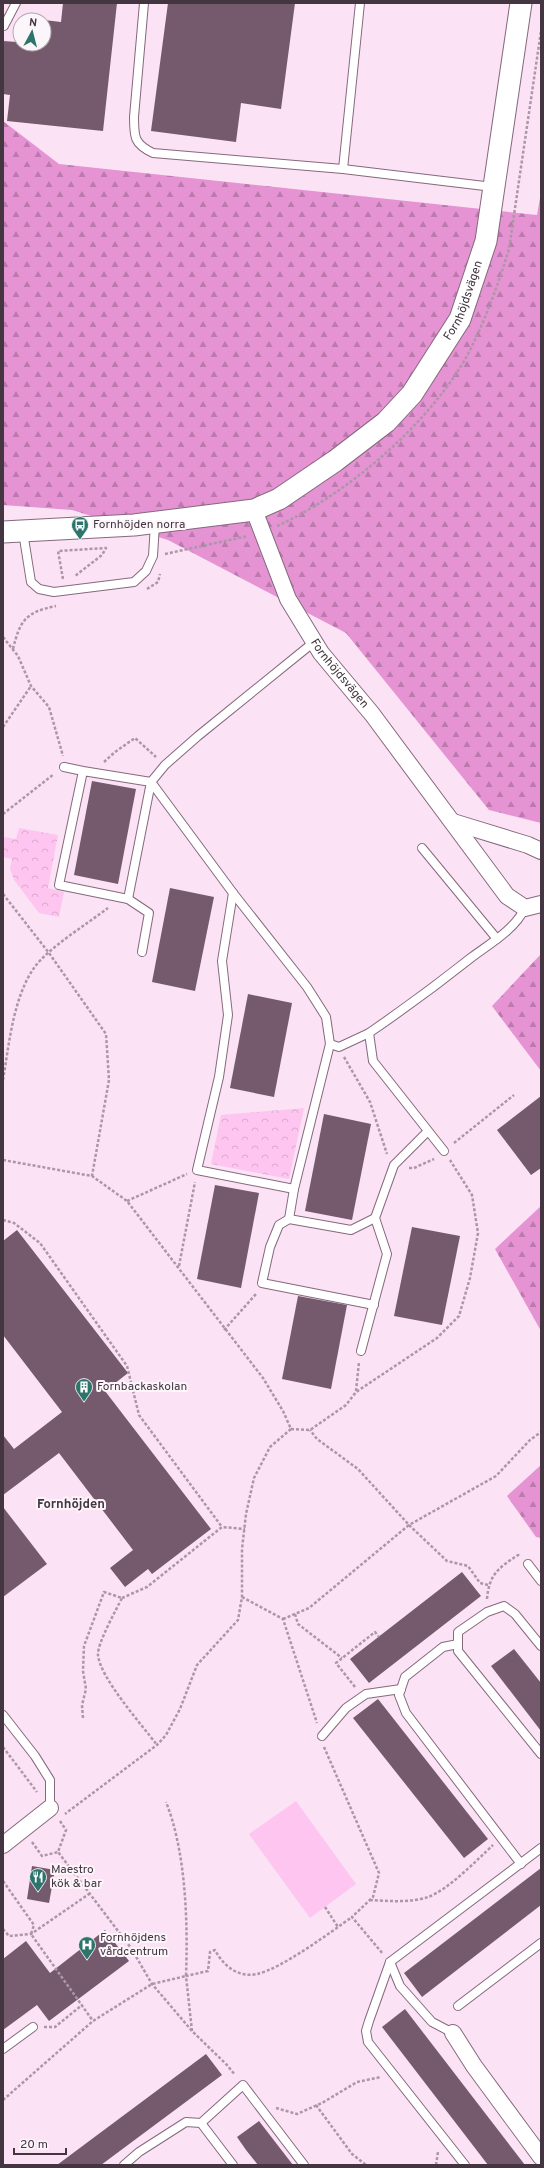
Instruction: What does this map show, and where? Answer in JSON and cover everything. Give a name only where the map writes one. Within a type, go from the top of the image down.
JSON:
[{"type":"street","name":"Fornhöjdsvägen","points":[[13,531],[155,523],[254,510],[279,499],[335,461],[386,422],[412,394],[460,319],[486,241],[521,3]]},
{"type":"street","name":"Fornhöjdsvägen","points":[[254,510],[288,598],[321,653],[372,714],[507,896],[525,908]]},
{"type":"street","points":[[453,822],[528,845],[541,852]]},
{"type":"street","points":[[525,908],[541,904]]},
{"type":"street","points":[[3,1845],[54,1817]]},
{"type":"street","points":[[453,2033],[474,2066],[541,2157]]},
{"type":"lane","points":[[4,26],[16,3]]},
{"type":"lane","points":[[144,3],[134,117],[134,135],[140,147],[154,153],[343,169],[494,187]]},
{"type":"lane","points":[[343,169],[360,3]]},
{"type":"lane","points":[[13,531],[31,582],[38,589],[54,592],[64,588],[134,582],[146,572],[153,556],[155,523]]},
{"type":"lane","points":[[128,899],[151,782],[165,765],[198,736],[314,642]]},
{"type":"lane","points":[[64,766],[151,782],[233,892],[307,987],[326,1017],[330,1044],[294,1189],[289,1219]]},
{"type":"lane","points":[[83,770],[59,885],[128,899],[149,913],[142,952]]},
{"type":"lane","points":[[422,848],[497,939]]},
{"type":"lane","points":[[233,892],[222,960],[228,1015],[219,1077],[197,1170],[294,1189]]},
{"type":"lane","points":[[330,1044],[339,1047],[369,1033],[432,990],[497,939],[520,918],[525,908]]},
{"type":"lane","points":[[369,1033],[373,1061],[426,1132],[444,1151]]},
{"type":"lane","points":[[361,1351],[386,1254],[375,1218],[394,1165],[426,1132]]},
{"type":"lane","points":[[374,1305],[262,1282],[270,1247],[279,1225],[289,1219],[351,1230],[375,1218]]},
{"type":"lane","points":[[528,1564],[541,1581]]},
{"type":"lane","points":[[541,1646],[515,1614],[504,1606],[487,1612],[458,1632],[458,1651],[541,1754]]},
{"type":"lane","points":[[458,1644],[443,1647],[405,1677],[399,1695],[406,1713],[521,1864]]},
{"type":"lane","points":[[322,1736],[346,1708],[363,1697],[401,1689]]},
{"type":"lane","points":[[3,1715],[35,1756],[50,1780],[54,1817]]},
{"type":"lane","points":[[465,2165],[368,2042],[366,2031],[390,1962],[541,1848]]},
{"type":"lane","points":[[458,2006],[541,1943]]},
{"type":"lane","points":[[390,1962],[400,1986],[432,2022],[453,2033]]},
{"type":"lane","points":[[3,2049],[33,2027]]},
{"type":"lane","points":[[124,2165],[139,2152],[186,2122],[201,2123],[243,2085],[304,2165]]},
{"type":"lane","points":[[201,2123],[233,2165]]},
{"type":"path","points":[[163,561],[165,554],[262,533],[293,518],[364,471],[420,418],[444,390],[467,354],[500,280],[509,249],[541,31]]},
{"type":"path","points":[[13,649],[17,632],[25,618],[40,609],[66,604],[58,551],[106,548],[102,555],[64,588]]},
{"type":"path","points":[[145,590],[158,582],[161,568]]},
{"type":"path","points":[[3,638],[18,656],[31,686],[49,707],[62,748],[64,766],[3,814]]},
{"type":"path","points":[[3,727],[31,686]]},
{"type":"path","points":[[93,772],[115,752],[136,738],[165,765]]},
{"type":"path","points":[[3,894],[49,953],[106,1034],[109,1080],[92,1176]]},
{"type":"path","points":[[3,1080],[13,1023],[23,990],[34,968],[49,953],[110,906],[128,899]]},
{"type":"path","points":[[339,1047],[370,1102],[389,1160],[394,1165],[414,1168],[433,1160],[514,1095]]},
{"type":"path","points":[[54,1817],[157,1745],[166,1735],[180,1709],[197,1665],[238,1620],[242,1597],[242,1549],[254,1478],[270,1447],[291,1429],[310,1430],[346,1405],[356,1392],[437,1338],[459,1316],[470,1278],[478,1233],[472,1195],[444,1151]]},
{"type":"path","points":[[3,1160],[92,1176],[127,1201],[179,1266],[224,1330],[263,1378],[283,1411],[291,1429]]},
{"type":"path","points":[[127,1201],[197,1170]]},
{"type":"path","points":[[179,1266],[197,1170]]},
{"type":"path","points":[[3,1220],[14,1223],[40,1243],[128,1366],[139,1415],[222,1526],[245,1529]]},
{"type":"path","points":[[224,1330],[253,1299],[262,1282]]},
{"type":"path","points":[[356,1392],[361,1351]]},
{"type":"path","points":[[310,1430],[317,1439],[358,1470],[409,1525],[448,1561],[468,1566],[480,1583],[488,1585]]},
{"type":"path","points":[[283,1619],[309,1608],[409,1525],[496,1476],[530,1440],[541,1432]]},
{"type":"path","points":[[157,1745],[102,1672],[98,1654],[122,1598],[147,1587],[222,1526]]},
{"type":"path","points":[[487,1612],[488,1585],[498,1568],[518,1555],[528,1564]]},
{"type":"path","points":[[83,1718],[82,1704],[86,1689],[83,1671],[86,1639],[104,1592],[122,1598]]},
{"type":"path","points":[[3,2100],[93,2021],[152,1984],[208,1972],[210,1952],[215,1950],[227,1967],[243,1973],[256,1974],[282,1963],[338,1927],[352,1917],[373,1897],[379,1873],[325,1750],[322,1736],[283,1619],[242,1597]]},
{"type":"path","points":[[295,1614],[298,1624],[342,1658]]},
{"type":"path","points":[[363,1697],[336,1663],[375,1632],[379,1637]]},
{"type":"path","points":[[3,1748],[54,1817],[66,1830],[58,1852]]},
{"type":"path","points":[[166,1802],[174,1821],[181,1863],[187,1949],[186,1976],[192,2031]]},
{"type":"path","points":[[370,1900],[394,1901],[428,1897],[461,1875],[501,1838]]},
{"type":"path","points":[[25,1844],[31,1840],[42,1856],[58,1852]]},
{"type":"path","points":[[58,1852],[131,1948],[152,1984],[192,2031],[227,2065],[243,2085]]},
{"type":"path","points":[[3,1881],[34,1925],[31,1934]]},
{"type":"path","points":[[3,1929],[9,1936],[31,1934],[90,1894]]},
{"type":"path","points":[[325,1907],[338,1927]]},
{"type":"path","points":[[352,1917],[390,1962]]},
{"type":"path","points":[[31,1934],[93,2021]]},
{"type":"path","points":[[33,2027],[55,2027],[82,2005]]},
{"type":"path","points":[[256,2102],[297,2114],[357,2082],[380,2078],[390,2070]]},
{"type":"path","points":[[316,2105],[352,2154],[366,2165]]},
{"type":"green space","points":[[3,121],[59,164],[537,215],[541,192],[541,823],[489,810],[346,633],[168,540],[72,510],[3,505]]},
{"type":"green space","points":[[19,828],[58,835],[48,888],[64,892],[59,917],[39,913],[14,880],[10,869],[12,859],[3,857],[3,837],[16,839]]},
{"type":"green space","points":[[541,954],[541,1071],[492,1006]]},
{"type":"green space","points":[[304,1108],[289,1179],[211,1164],[221,1115]]},
{"type":"green space","points":[[541,1206],[541,1331],[495,1249]]},
{"type":"green space","points":[[541,1465],[541,1538],[536,1537],[507,1496]]},
{"type":"green space","points":[[296,1801],[356,1884],[310,1918],[249,1834]]},
{"type":"building","points":[[63,3],[117,3],[103,131],[7,121],[10,95],[3,94],[3,41],[12,42],[12,52],[52,52],[52,21],[61,22]]},
{"type":"building","points":[[168,3],[295,3],[281,109],[241,103],[236,142],[151,131]]},
{"type":"building","points":[[92,781],[136,789],[118,884],[74,875]]},
{"type":"building","points":[[170,888],[214,897],[195,991],[152,982]]},
{"type":"building","points":[[248,994],[292,1003],[274,1097],[230,1088]]},
{"type":"building","points":[[541,1096],[541,1168],[531,1175],[497,1130]]},
{"type":"building","points":[[324,1114],[371,1124],[352,1220],[305,1211]]},
{"type":"building","points":[[215,1185],[259,1193],[241,1288],[197,1279]]},
{"type":"building","points":[[412,1227],[460,1236],[442,1325],[394,1316]]},
{"type":"building","name":"Fornbackaskolan","points":[[17,1230],[128,1373],[105,1391],[211,1529],[152,1574],[148,1569],[125,1587],[110,1568],[133,1550],[59,1453],[3,1495],[3,1435],[14,1449],[62,1412],[3,1335],[3,1241]]},
{"type":"building","points":[[298,1296],[347,1305],[331,1389],[282,1379]]},
{"type":"building","points":[[3,1507],[47,1564],[3,1597]]},
{"type":"building","points":[[462,1572],[481,1596],[369,1683],[350,1659]]},
{"type":"building","points":[[514,1649],[541,1683],[541,1731],[491,1666]]},
{"type":"building","points":[[378,1699],[488,1839],[464,1858],[353,1718]]},
{"type":"building","points":[[32,1866],[55,1870],[49,1903],[27,1899]]},
{"type":"building","points":[[541,1868],[541,1905],[422,1997],[404,1973]]},
{"type":"building","points":[[105,1930],[129,1961],[49,2021],[37,2005],[3,2030],[3,1959],[26,1941],[50,1973]]},
{"type":"building","points":[[405,2009],[525,2165],[488,2165],[382,2027]]},
{"type":"building","points":[[206,2054],[222,2075],[101,2165],[57,2165]]},
{"type":"building","points":[[259,2121],[293,2165],[258,2165],[246,2150],[237,2137]]},
{"type":"place","name":"Fornhöjden norra","points":[[80,540]]},
{"type":"place","name":"Fornbackaskolan","points":[[84,1402]]},
{"type":"place","name":"Maestro kök & bar","points":[[38,1892]]},
{"type":"place","name":"Fornhöjdens vårdcentrum","points":[[87,1960]]},
{"type":"district","name":"Fornhöjden","points":[[71,1505]]}]
